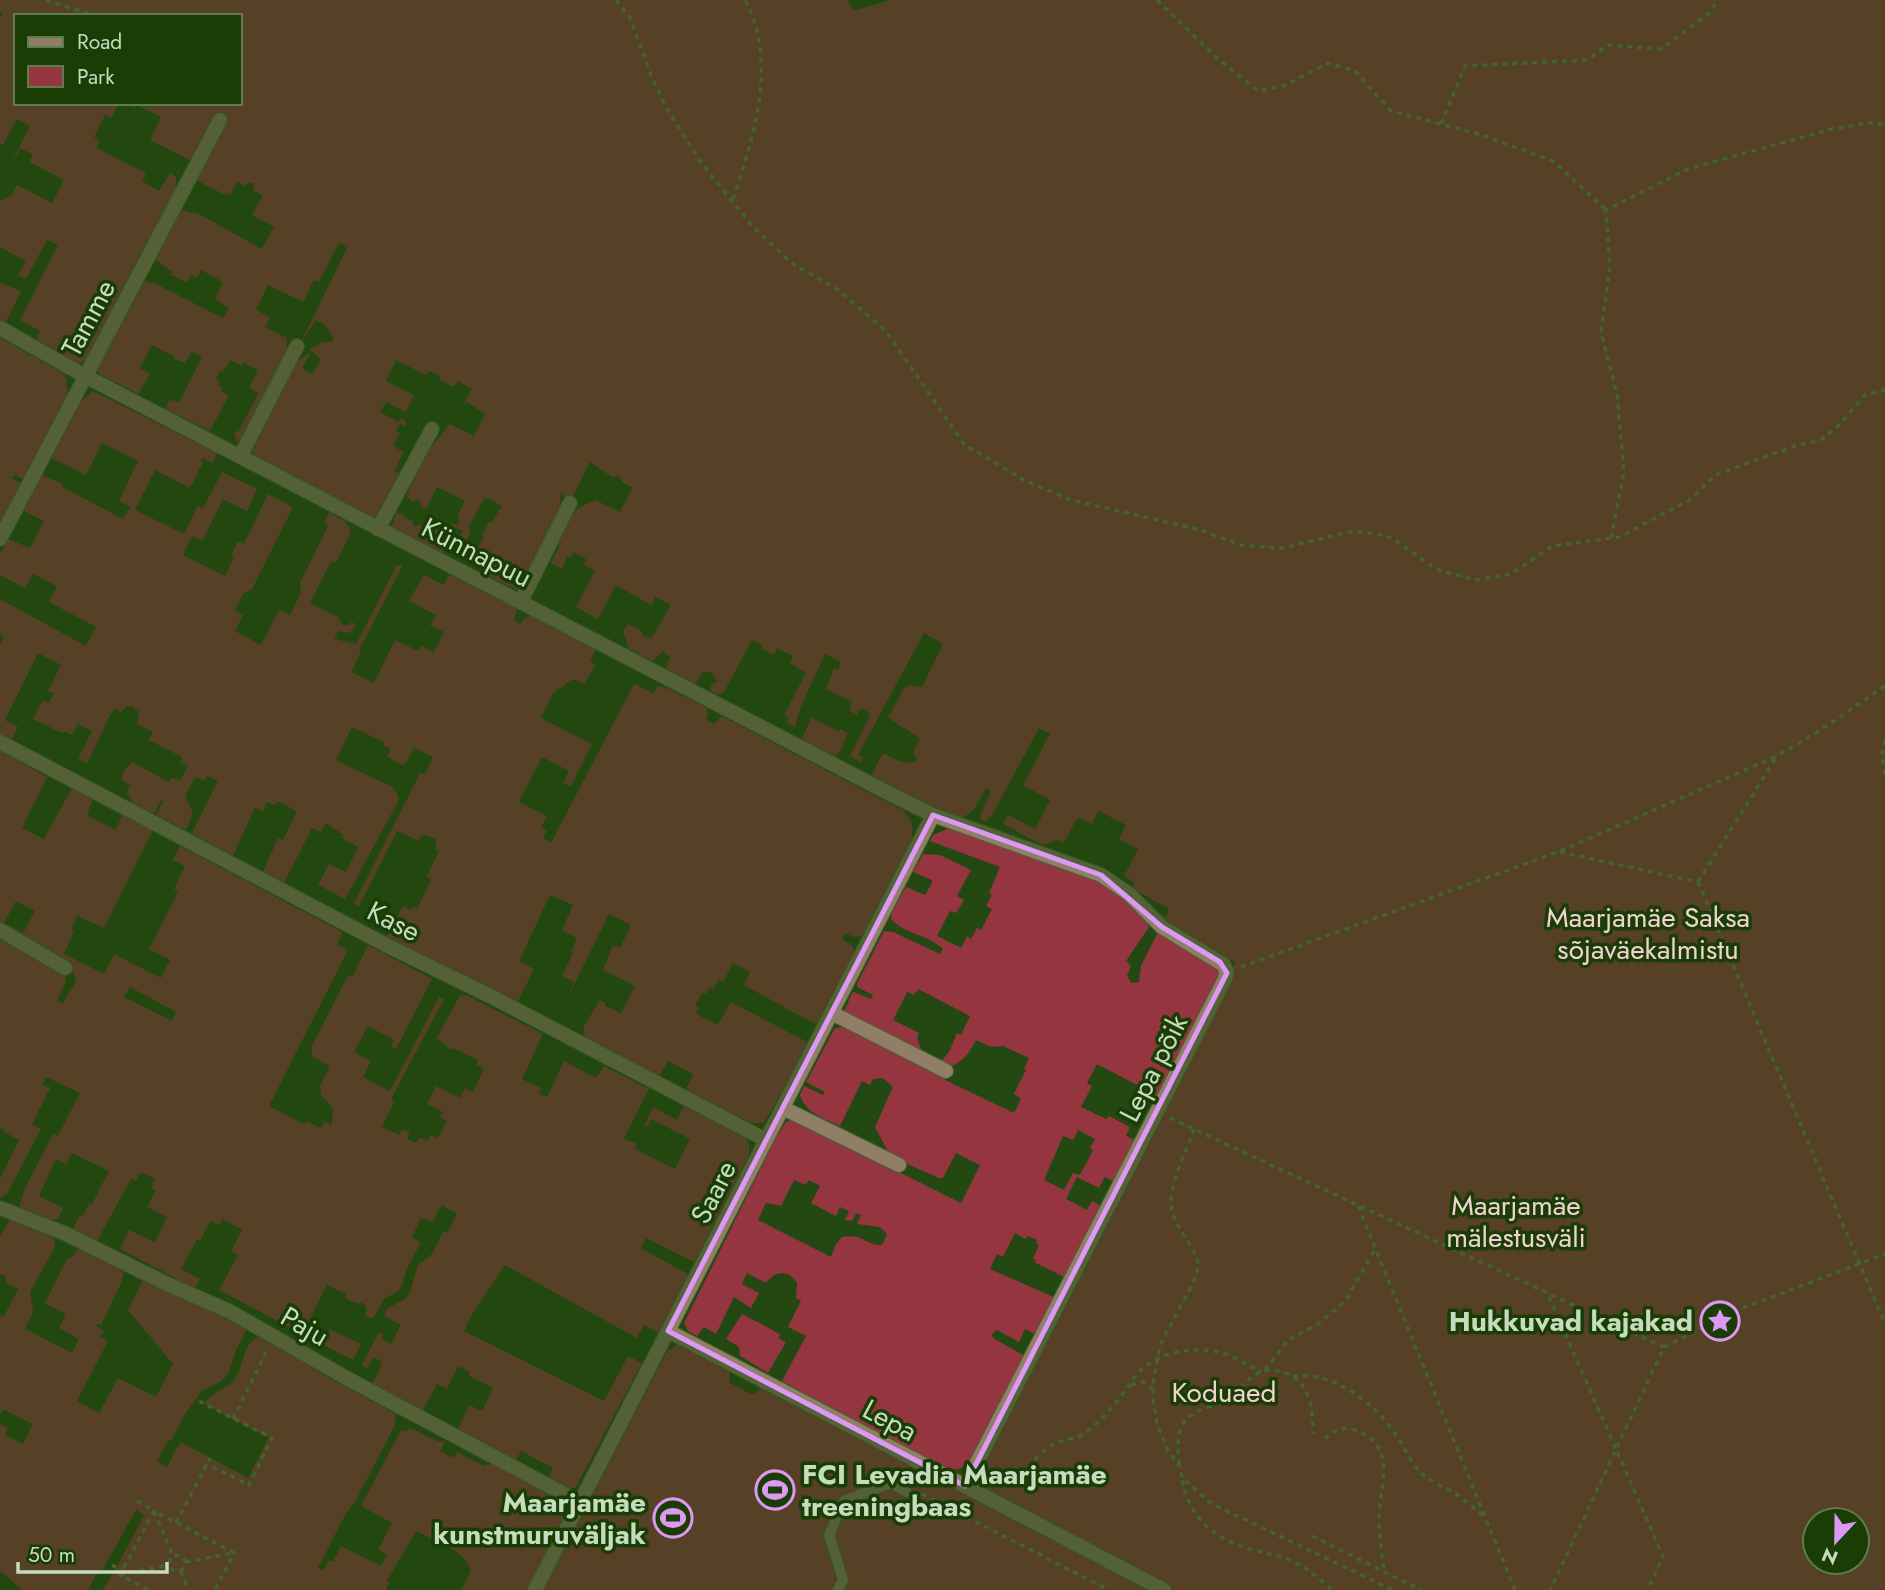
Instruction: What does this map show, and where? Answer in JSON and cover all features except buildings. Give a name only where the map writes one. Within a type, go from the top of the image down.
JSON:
[{"type":"street","name":"Tamme","points":[[0,539],[220,120]]},
{"type":"street","name":"Künnapuu","points":[[0,328],[85,376],[378,529],[933,815]]},
{"type":"street","points":[[241,456],[297,346]]},
{"type":"street","points":[[378,529],[432,429]]},
{"type":"street","points":[[521,601],[570,503]]},
{"type":"street","name":"Kase","points":[[0,742],[376,940],[492,997],[766,1140]]},
{"type":"street","points":[[933,815],[1101,875],[1129,894],[1162,927],[1220,962],[1227,973]]},
{"type":"street","name":"Saare","points":[[535,1590],[933,815]]},
{"type":"street","points":[[0,930],[65,968]]},
{"type":"street","name":"Lepa põik","points":[[965,1486],[1227,973]]},
{"type":"street","points":[[832,1013],[946,1070]]},
{"type":"street","points":[[783,1108],[899,1165]]},
{"type":"street","name":"Paju","points":[[0,1208],[64,1233],[229,1311],[350,1380],[579,1502]]},
{"type":"street","name":"Lepa","points":[[668,1331],[1164,1590]]},
{"type":"lane","points":[[838,1590],[843,1580],[829,1535],[845,1501],[891,1483],[907,1492]]},
{"type":"path","points":[[46,0],[89,14]]},
{"type":"path","points":[[616,0],[630,18],[667,109],[702,164],[754,228],[794,265],[836,288],[886,331],[964,444],[1024,480],[1071,500],[1200,530],[1240,545],[1282,548],[1317,542],[1350,532],[1374,533],[1392,538],[1436,569],[1475,580],[1511,574],[1552,546],[1619,537],[1690,500],[1715,475],[1796,446],[1821,440],[1838,426],[1866,395],[1885,390]]},
{"type":"path","points":[[733,199],[749,149],[763,55],[753,14],[745,0]]},
{"type":"path","points":[[1157,0],[1218,60],[1258,91],[1283,86],[1329,63],[1355,71],[1391,111],[1479,134],[1553,161],[1606,210],[1610,267],[1601,332],[1618,394],[1624,472],[1611,538]]},
{"type":"path","points":[[1441,124],[1465,66],[1587,60],[1608,45],[1661,49],[1706,16],[1718,0]]},
{"type":"path","points":[[1606,210],[1688,169],[1832,129],[1866,123],[1885,124]]},
{"type":"path","points":[[1227,973],[1558,852],[1777,755],[1819,731],[1885,686]]},
{"type":"path","points":[[1885,740],[1882,747],[1885,775]]},
{"type":"path","points":[[1698,882],[1777,755]]},
{"type":"path","points":[[1558,852],[1698,882]]},
{"type":"path","points":[[1698,882],[1885,1324]]},
{"type":"path","points":[[1158,1112],[1664,1348]]},
{"type":"path","points":[[1180,1466],[1167,1449],[1160,1432],[1154,1411],[1153,1389],[1160,1345],[1192,1285],[1199,1266],[1174,1219],[1170,1202],[1171,1190],[1194,1129]]},
{"type":"path","points":[[1358,1205],[1515,1590]]},
{"type":"path","points":[[1332,1590],[1296,1562],[1245,1548],[1209,1530],[1193,1511],[1185,1495],[1179,1435],[1184,1422],[1194,1413],[1226,1399],[1263,1371],[1288,1340],[1321,1322],[1346,1300],[1375,1249]]},
{"type":"path","points":[[1550,1590],[1664,1348],[1710,1325],[1718,1324],[1722,1316],[1885,1254]]},
{"type":"path","points":[[1548,1295],[1662,1556],[1648,1590]]},
{"type":"path","points":[[976,1465],[1011,1475],[1024,1472],[1050,1446],[1076,1439],[1090,1430],[1131,1385],[1137,1374],[1156,1361],[1186,1349],[1222,1353],[1263,1371],[1280,1371],[1293,1376],[1302,1384],[1308,1395],[1313,1414],[1313,1434]]},
{"type":"path","points":[[233,1419],[262,1360]]},
{"type":"path","points":[[1293,1376],[1326,1378],[1372,1407],[1396,1434],[1422,1475],[1455,1493],[1485,1517]]},
{"type":"path","points":[[1131,1385],[1143,1382],[1153,1389]]},
{"type":"path","points":[[199,1401],[272,1438],[249,1485],[207,1464]]},
{"type":"path","points":[[1325,1439],[1333,1431],[1344,1428],[1355,1430],[1374,1444],[1381,1455],[1385,1470],[1380,1514],[1384,1572]]},
{"type":"path","points":[[176,1523],[210,1458]]},
{"type":"path","points":[[1182,1478],[1212,1504],[1393,1590]]},
{"type":"path","points":[[907,1492],[915,1490],[1109,1590]]},
{"type":"path","points":[[137,1501],[234,1553]]},
{"type":"path","points":[[154,1511],[173,1556]]},
{"type":"path","points":[[122,1573],[154,1511]]},
{"type":"path","points":[[1312,1536],[1422,1590]]},
{"type":"path","points":[[186,1562],[234,1553]]},
{"type":"path","points":[[215,1590],[234,1553]]},
{"type":"path","points":[[169,1565],[175,1572],[185,1568],[186,1562],[181,1556],[173,1556]]},
{"type":"path","points":[[169,1565],[173,1556]]},
{"type":"path","points":[[112,1565],[148,1590]]},
{"type":"path","points":[[122,1573],[169,1565]]},
{"type":"path","points":[[181,1571],[188,1590]]},
{"type":"highlighted area","points":[[933,815],[1101,875],[1162,927],[1220,962],[1227,973],[965,1486],[668,1331]]},
{"type":"green space","points":[[0,0],[847,0],[854,11],[890,0],[1885,0],[1885,1590],[1164,1590],[965,1486],[1227,973],[1236,963],[1167,923],[1155,912],[1166,917],[1169,909],[1132,888],[1134,882],[1124,876],[1138,849],[1119,839],[1126,825],[1099,811],[1092,824],[1080,818],[1076,820],[1064,843],[1058,840],[1042,845],[1003,824],[1008,815],[1035,829],[1050,800],[1023,785],[1050,734],[1039,728],[986,822],[979,818],[991,791],[986,788],[974,809],[962,819],[930,807],[871,776],[883,753],[899,761],[914,763],[917,759],[913,753],[920,738],[888,718],[904,688],[911,685],[922,687],[943,644],[924,633],[858,755],[863,758],[861,762],[850,756],[871,714],[861,708],[857,715],[849,710],[852,702],[826,689],[834,668],[838,670],[841,662],[825,654],[801,706],[795,727],[787,723],[789,718],[784,715],[806,673],[790,663],[793,656],[777,648],[774,655],[761,649],[763,646],[752,640],[724,692],[717,695],[711,691],[711,685],[717,681],[712,673],[703,671],[696,684],[666,668],[670,657],[663,651],[652,661],[629,649],[623,631],[628,624],[651,639],[671,605],[655,597],[651,605],[616,585],[598,619],[576,607],[595,571],[584,565],[586,559],[574,552],[570,558],[567,557],[562,569],[551,563],[560,545],[555,541],[575,512],[595,500],[620,512],[633,488],[622,482],[619,476],[612,477],[590,462],[571,500],[560,494],[561,507],[519,591],[487,576],[493,564],[474,554],[484,538],[482,536],[489,522],[491,523],[502,506],[485,497],[468,528],[471,530],[463,549],[456,545],[463,531],[456,527],[442,553],[391,528],[396,513],[403,514],[412,521],[414,527],[425,527],[428,522],[443,529],[445,526],[451,529],[453,523],[456,525],[460,522],[458,515],[465,501],[437,487],[426,509],[421,506],[419,499],[412,502],[407,495],[424,456],[450,424],[474,436],[485,414],[467,402],[464,403],[472,389],[458,381],[454,387],[439,380],[440,376],[429,371],[426,375],[396,360],[386,381],[414,395],[406,412],[386,402],[380,412],[398,422],[401,418],[407,422],[405,426],[400,424],[396,431],[400,433],[393,446],[404,452],[394,471],[400,474],[375,519],[253,454],[251,451],[294,364],[311,352],[302,368],[312,374],[321,359],[309,349],[334,339],[326,326],[316,320],[300,344],[348,246],[339,243],[319,282],[314,280],[303,302],[268,285],[256,310],[270,317],[265,327],[287,338],[286,353],[237,443],[234,431],[238,432],[259,393],[249,388],[258,370],[244,363],[242,366],[230,360],[215,380],[219,381],[217,385],[222,388],[221,391],[229,395],[210,431],[166,409],[169,399],[179,403],[202,357],[192,351],[185,363],[152,345],[140,368],[150,374],[138,394],[99,374],[97,368],[142,281],[154,283],[223,318],[229,308],[215,299],[223,282],[201,270],[197,278],[191,275],[187,282],[171,275],[173,272],[156,260],[155,256],[179,209],[201,215],[262,249],[274,227],[252,215],[263,195],[254,191],[253,183],[245,186],[237,182],[230,195],[225,195],[196,180],[213,119],[192,161],[150,140],[161,117],[137,105],[242,105],[242,14],[14,14],[14,105],[118,105],[111,118],[105,115],[94,137],[100,141],[96,148],[146,173],[142,181],[159,191],[170,173],[176,177],[176,185],[180,187],[86,362],[76,363],[36,339],[40,331],[20,320],[58,245],[47,240],[26,279],[18,275],[26,261],[0,247],[0,201],[11,195],[17,185],[52,203],[64,180],[30,162],[33,155],[21,148],[9,168],[30,126],[17,119],[3,145],[0,143]]},
{"type":"green space","points":[[0,283],[21,291],[6,322],[0,319]]},
{"type":"green space","points":[[0,338],[65,374],[68,393],[23,479],[14,475],[12,478],[21,483],[0,522]]},
{"type":"green space","points":[[93,391],[217,453],[213,463],[202,458],[203,462],[190,488],[155,470],[135,510],[184,534],[198,506],[203,508],[222,472],[257,489],[247,511],[223,499],[202,541],[192,536],[183,555],[225,576],[234,558],[231,556],[238,541],[244,544],[268,494],[293,507],[252,589],[243,594],[235,611],[243,615],[235,631],[261,645],[279,610],[290,615],[301,593],[300,583],[328,526],[324,523],[329,512],[346,522],[351,533],[336,563],[331,561],[310,603],[338,617],[342,625],[349,625],[351,622],[356,624],[351,633],[338,631],[334,639],[356,644],[397,565],[403,565],[359,650],[361,652],[351,672],[374,683],[395,640],[418,651],[421,646],[434,652],[444,632],[430,625],[436,615],[409,601],[424,575],[444,585],[451,575],[517,608],[514,620],[520,624],[524,618],[532,615],[596,649],[590,662],[596,665],[584,684],[573,679],[553,693],[541,718],[592,744],[571,786],[563,783],[569,771],[542,757],[519,802],[547,816],[541,827],[547,831],[543,838],[551,843],[634,684],[653,693],[658,686],[666,688],[707,708],[706,720],[714,724],[722,716],[904,811],[912,822],[912,839],[863,936],[854,937],[845,933],[842,939],[853,946],[854,953],[818,1022],[813,1023],[744,985],[750,972],[733,963],[723,982],[718,980],[713,990],[709,988],[706,994],[702,993],[695,1006],[699,1008],[696,1014],[718,1025],[731,1002],[807,1042],[764,1123],[751,1123],[686,1090],[693,1074],[668,1061],[659,1076],[584,1037],[584,1026],[600,1000],[606,1003],[605,1006],[621,1013],[635,986],[603,970],[613,945],[620,948],[631,925],[609,914],[563,1007],[574,982],[562,976],[577,938],[562,930],[573,905],[550,895],[519,961],[534,969],[515,1003],[387,937],[403,906],[411,910],[413,907],[417,909],[431,880],[427,876],[439,851],[435,849],[435,839],[427,835],[419,841],[397,831],[359,906],[354,904],[420,773],[425,774],[433,757],[414,748],[404,766],[387,757],[391,749],[383,745],[384,742],[352,727],[336,760],[392,787],[399,800],[345,899],[318,885],[329,864],[346,872],[358,847],[342,838],[344,835],[326,823],[321,832],[312,828],[284,883],[263,872],[278,838],[283,840],[297,811],[277,801],[275,805],[267,802],[263,811],[255,807],[233,856],[192,833],[218,781],[207,776],[204,781],[195,777],[185,796],[193,813],[186,830],[156,815],[163,802],[161,800],[154,814],[134,804],[127,793],[130,785],[121,780],[125,769],[132,762],[169,782],[172,777],[180,781],[188,766],[180,762],[182,757],[149,740],[153,732],[137,724],[139,712],[132,706],[127,706],[121,712],[114,709],[87,763],[78,759],[92,731],[78,724],[72,735],[64,731],[62,733],[33,719],[43,700],[49,703],[54,694],[48,691],[61,665],[38,653],[5,720],[18,727],[11,741],[0,735],[0,644],[4,637],[0,635],[0,599],[86,646],[96,627],[49,602],[57,586],[33,574],[25,588],[0,575],[0,554],[8,539],[30,548],[44,521],[24,511],[41,475],[63,484],[62,487],[123,519],[130,507],[119,501],[138,461],[102,443],[86,475],[51,458],[80,403]]},
{"type":"green space","points":[[811,717],[838,731],[840,729],[848,733],[840,751],[834,757],[802,740]]},
{"type":"green space","points":[[0,750],[47,777],[22,828],[44,839],[72,788],[93,799],[87,815],[115,830],[123,815],[152,832],[104,928],[77,916],[71,930],[74,932],[64,954],[104,974],[114,954],[161,978],[170,960],[149,949],[178,892],[174,889],[185,866],[173,860],[180,846],[342,932],[337,945],[348,950],[269,1106],[304,1124],[306,1121],[321,1128],[324,1122],[332,1125],[333,1108],[320,1094],[322,1090],[319,1088],[330,1066],[313,1057],[311,1048],[347,977],[353,976],[368,945],[432,979],[396,1049],[391,1046],[394,1040],[368,1026],[354,1052],[371,1061],[363,1077],[390,1091],[439,997],[444,999],[391,1099],[394,1102],[382,1127],[399,1135],[403,1129],[410,1132],[407,1139],[416,1143],[420,1137],[427,1141],[431,1135],[438,1138],[447,1121],[440,1118],[443,1112],[427,1104],[436,1086],[460,1098],[465,1088],[473,1092],[484,1069],[476,1065],[478,1060],[453,1048],[451,1050],[437,1038],[459,997],[466,995],[543,1034],[522,1079],[541,1088],[539,1094],[547,1097],[564,1061],[596,1078],[604,1066],[649,1089],[624,1139],[637,1144],[635,1149],[675,1169],[690,1139],[651,1119],[647,1127],[644,1126],[653,1107],[677,1120],[684,1105],[746,1138],[749,1155],[694,1262],[646,1238],[641,1248],[689,1275],[659,1333],[644,1325],[637,1338],[505,1265],[464,1331],[604,1401],[628,1356],[642,1363],[576,1487],[569,1489],[548,1478],[553,1468],[521,1451],[515,1462],[458,1429],[469,1405],[482,1411],[493,1388],[469,1376],[470,1372],[458,1366],[447,1389],[437,1384],[423,1410],[372,1385],[381,1361],[373,1357],[367,1368],[362,1365],[379,1332],[384,1334],[382,1339],[391,1344],[401,1325],[384,1316],[387,1309],[406,1298],[418,1265],[432,1254],[443,1232],[447,1233],[457,1214],[442,1205],[432,1222],[421,1218],[412,1237],[421,1242],[402,1285],[398,1291],[384,1299],[373,1319],[365,1315],[367,1308],[363,1303],[345,1298],[346,1294],[327,1285],[302,1334],[219,1290],[238,1255],[231,1251],[242,1230],[223,1219],[219,1225],[210,1221],[181,1269],[200,1279],[194,1290],[174,1282],[175,1278],[120,1249],[129,1230],[155,1242],[167,1217],[147,1207],[156,1190],[151,1188],[155,1179],[141,1172],[136,1181],[131,1179],[96,1243],[73,1230],[79,1216],[82,1217],[89,1203],[92,1204],[109,1171],[72,1153],[66,1164],[56,1159],[39,1196],[63,1208],[58,1219],[50,1220],[19,1207],[26,1186],[53,1134],[58,1136],[80,1093],[46,1077],[42,1085],[50,1088],[32,1124],[41,1129],[7,1194],[0,1198],[0,1179],[19,1140],[0,1127],[0,936],[63,972],[66,981],[57,1001],[63,1003],[76,981],[68,961],[0,923]],"holes":[[[16,901],[35,911],[23,933],[4,923]],[[130,987],[176,1012],[172,1021],[124,997]]]},
{"type":"green space","points":[[947,829],[979,837],[1084,875],[1108,887],[1141,915],[1149,927],[1126,961],[1131,966],[1127,975],[1131,983],[1139,982],[1141,966],[1158,932],[1214,965],[1219,971],[1218,982],[1156,1102],[1141,1094],[1139,1086],[1097,1064],[1087,1083],[1092,1086],[1081,1107],[1106,1119],[1109,1116],[1130,1127],[1126,1136],[1136,1141],[1115,1182],[1105,1177],[1099,1188],[1077,1177],[1066,1199],[1087,1210],[1092,1201],[1102,1206],[1066,1278],[1034,1262],[1039,1245],[1036,1244],[1037,1240],[1028,1236],[1026,1239],[1015,1233],[1003,1257],[997,1254],[990,1269],[1056,1298],[1036,1335],[1025,1329],[1019,1342],[997,1330],[992,1334],[993,1338],[1025,1356],[979,1447],[964,1466],[954,1470],[943,1468],[782,1381],[806,1336],[788,1327],[801,1301],[796,1298],[797,1283],[790,1276],[778,1274],[766,1283],[747,1273],[742,1284],[759,1293],[751,1308],[734,1297],[716,1334],[704,1327],[697,1336],[688,1331],[684,1323],[786,1122],[793,1119],[961,1203],[980,1165],[956,1153],[943,1178],[939,1178],[888,1152],[875,1127],[893,1087],[883,1078],[873,1079],[870,1085],[862,1081],[840,1126],[816,1114],[802,1101],[800,1095],[804,1086],[823,1095],[825,1092],[806,1082],[835,1028],[845,1027],[942,1074],[945,1080],[1014,1113],[1021,1099],[1014,1094],[1029,1058],[1003,1046],[991,1047],[976,1040],[967,1055],[957,1064],[952,1066],[941,1061],[949,1052],[957,1033],[961,1035],[970,1016],[918,989],[914,995],[907,992],[893,1020],[919,1033],[917,1037],[922,1052],[844,1012],[852,993],[871,999],[873,995],[857,987],[857,984],[884,931],[893,932],[940,954],[943,949],[891,919],[906,887],[925,895],[932,883],[932,880],[913,872],[923,854],[940,855],[971,870],[957,896],[964,900],[956,913],[950,911],[937,936],[961,948],[967,936],[971,939],[977,928],[981,930],[992,909],[986,906],[1000,867],[930,841],[933,835]],"holes":[[[1078,1130],[1095,1139],[1090,1148],[1093,1150],[1080,1175],[1073,1173],[1064,1190],[1044,1180],[1063,1136],[1073,1140]],[[794,1180],[805,1185],[809,1180],[820,1186],[811,1203],[836,1216],[840,1207],[849,1211],[845,1220],[852,1221],[856,1213],[861,1215],[857,1224],[880,1227],[887,1234],[882,1245],[860,1238],[842,1237],[831,1257],[758,1220],[766,1203],[781,1206]]]},
{"type":"green space","points":[[10,1220],[53,1235],[55,1247],[30,1292],[33,1312],[25,1329],[72,1353],[79,1339],[59,1328],[66,1314],[45,1303],[67,1259],[79,1248],[124,1270],[122,1281],[101,1325],[96,1326],[104,1331],[100,1337],[108,1341],[77,1401],[99,1413],[118,1378],[156,1397],[173,1364],[128,1310],[143,1280],[234,1318],[247,1329],[229,1372],[221,1381],[202,1391],[185,1414],[171,1441],[168,1440],[157,1462],[167,1467],[180,1442],[248,1478],[269,1438],[204,1404],[234,1380],[246,1349],[262,1335],[324,1375],[396,1414],[394,1427],[318,1568],[323,1571],[329,1560],[333,1562],[341,1546],[381,1566],[387,1554],[378,1550],[392,1523],[361,1506],[401,1430],[405,1432],[410,1428],[437,1441],[445,1441],[440,1451],[454,1458],[457,1452],[484,1466],[493,1463],[565,1504],[566,1512],[528,1590],[461,1590],[471,1571],[468,1564],[456,1551],[416,1531],[387,1581],[389,1583],[386,1590],[102,1590],[144,1515],[136,1510],[88,1590],[22,1590],[0,1573],[0,1424],[8,1428],[5,1435],[23,1444],[33,1424],[3,1409],[0,1415],[0,1318],[4,1316],[18,1289],[6,1283],[5,1276],[0,1274],[0,1237]]},
{"type":"green space","points":[[742,1314],[780,1334],[779,1339],[786,1342],[768,1373],[740,1356],[739,1347],[726,1339]]},
{"type":"green space","points":[[330,1329],[361,1344],[353,1360],[322,1344]]},
{"type":"green space","name":"FCI Levadia Maarjamäe treeningbaas","points":[[678,1344],[730,1370],[729,1382],[752,1395],[763,1387],[1148,1590],[541,1590],[667,1352]]},
{"type":"place","name":"Hukkuvad kajakad","points":[[1720,1321]]},
{"type":"place","name":"FCI Levadia Maarjamäe treeningbaas","points":[[775,1490]]},
{"type":"place","name":"Maarjamäe kunstmuruväljak","points":[[673,1518]]},
{"type":"park label","name":"Maarjamäe Saksa sõjaväekalmistu","points":[[1648,933]]},
{"type":"park label","name":"Maarjamäe mälestusväli","points":[[1516,1221]]},
{"type":"park label","name":"Koduaed","points":[[1224,1392]]}]
